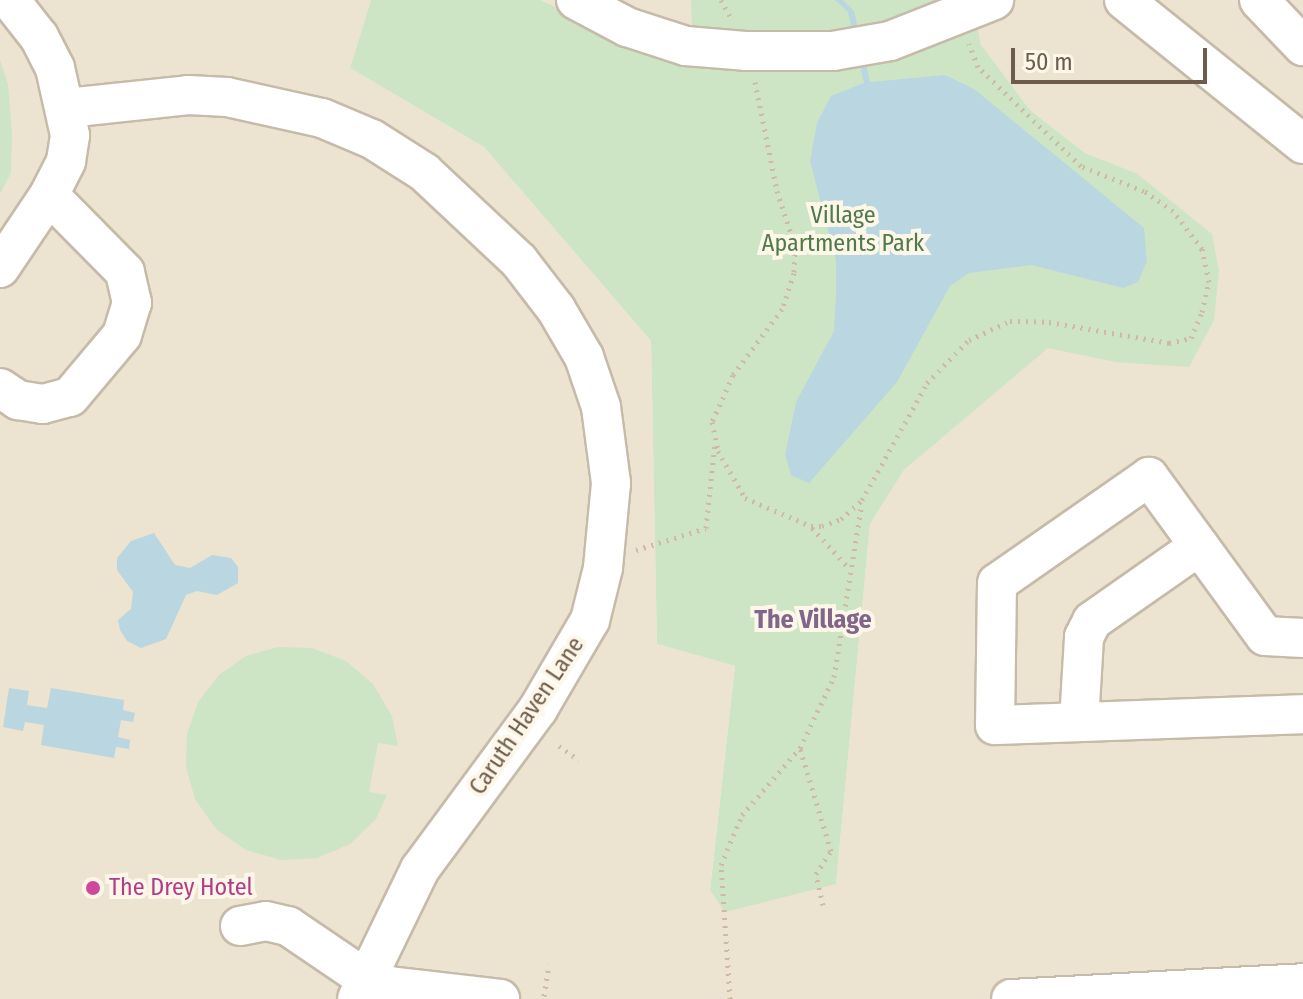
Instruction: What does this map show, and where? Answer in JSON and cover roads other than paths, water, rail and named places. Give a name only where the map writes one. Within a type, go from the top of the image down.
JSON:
[{"type":"street","points":[[0,268],[49,195],[66,161],[67,108],[39,37],[10,0]]},
{"type":"street","points":[[576,0],[627,27],[686,46],[745,51],[833,51],[890,41],[977,7]]},
{"type":"street","points":[[1124,0],[1303,144]]},
{"type":"street","points":[[1259,0],[1303,46]]},
{"type":"street","name":"Caruth Haven Lane","points":[[67,108],[159,97],[227,97],[322,118],[372,139],[473,213],[556,309],[584,357],[601,407],[611,483],[603,568],[590,620],[538,709],[420,869],[361,989]]},
{"type":"street","points":[[0,388],[18,400],[43,404],[70,397],[122,335],[132,303],[125,272],[49,195]]},
{"type":"street","points":[[1303,638],[1265,636],[1149,477],[997,583],[995,725],[1303,714]]},
{"type":"street","points":[[1079,722],[1084,637],[1092,621],[1199,546]]},
{"type":"street","points":[[240,926],[266,921],[288,926],[361,989],[500,999]]},
{"type":"street","points":[[1011,999],[1303,983]]},
{"type":"water","points":[[835,0],[843,0],[854,11],[870,82],[945,75],[974,89],[1144,228],[1147,261],[1138,282],[1123,288],[1031,265],[969,273],[950,286],[897,382],[809,483],[791,475],[785,455],[796,402],[834,331],[836,295],[836,261],[810,161],[817,123],[831,96],[864,83],[848,12]]},
{"type":"water","points":[[154,533],[175,565],[190,568],[212,555],[231,558],[238,567],[238,583],[217,595],[197,591],[186,595],[166,639],[141,648],[127,641],[120,630],[118,620],[131,609],[133,592],[117,570],[117,558],[131,541]]},
{"type":"water","points":[[9,688],[29,691],[27,705],[47,708],[51,688],[124,700],[123,710],[135,713],[133,722],[121,720],[118,737],[130,740],[129,749],[116,747],[114,758],[41,745],[44,725],[25,722],[23,731],[3,727]]},
{"type":"place","name":"The Drey Hotel","points":[[93,888]]},
{"type":"district","name":"The Village","points":[[813,620]]},
{"type":"park label","name":"Village Apartments Park","points":[[843,230]]}]
